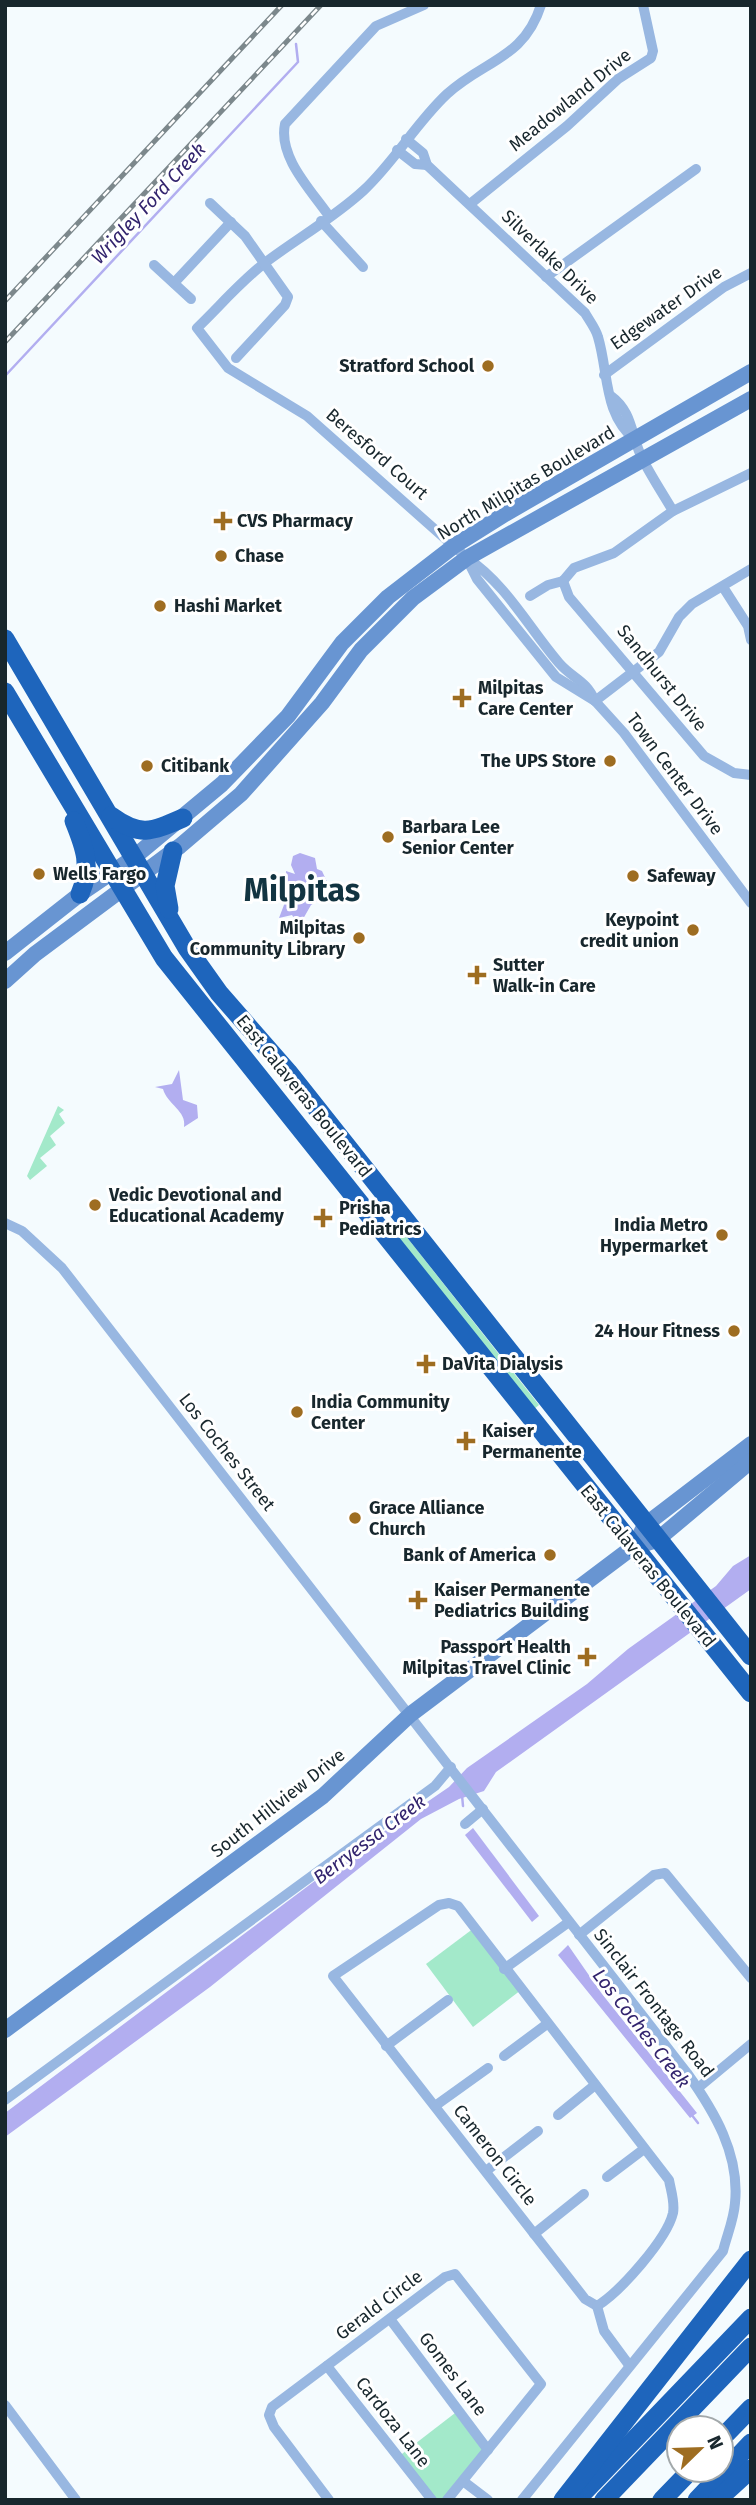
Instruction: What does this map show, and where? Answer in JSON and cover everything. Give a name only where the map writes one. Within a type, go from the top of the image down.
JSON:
[{"type":"highway","name":"East Calaveras Boulevard","points":[[5,639],[187,948],[219,993],[288,1072],[751,1656]]},
{"type":"highway","name":"East Calaveras Boulevard","points":[[5,692],[164,958],[751,1693]]},
{"type":"highway","points":[[58,778],[88,859],[86,881],[80,894]]},
{"type":"highway","points":[[107,813],[136,831],[151,830],[183,818]]},
{"type":"highway","points":[[173,851],[165,881],[167,904],[187,948]]},
{"type":"highway","points":[[563,2500],[751,2260]]},
{"type":"highway","points":[[576,2500],[751,2318]]},
{"type":"highway","points":[[604,2500],[751,2347]]},
{"type":"highway","points":[[700,2414],[751,2361]]},
{"type":"highway","points":[[735,2425],[751,2409]]},
{"type":"highway","points":[[697,2500],[751,2444]]},
{"type":"highway","points":[[604,2500],[625,2492],[665,2451]]},
{"type":"highway","points":[[717,2500],[751,2469]]},
{"type":"highway","points":[[662,2500],[677,2484]]},
{"type":"main road","name":"North Milpitas Boulevard","points":[[138,866],[183,818],[222,784],[288,716],[342,643],[388,597],[454,546],[751,372]]},
{"type":"main road","name":"North Milpitas Boulevard","points":[[138,866],[173,851],[241,794],[380,628],[413,598],[467,558],[751,399]]},
{"type":"main road","points":[[5,953],[114,871],[138,866]]},
{"type":"main road","points":[[5,981],[35,954],[124,889],[138,866]]},
{"type":"main road","points":[[651,1533],[751,1444]]},
{"type":"main road","points":[[633,1547],[751,1461]]},
{"type":"main road","name":"South Hillview Drive","points":[[5,2029],[323,1796],[411,1714],[633,1547]]},
{"type":"street","points":[[363,267],[325,218],[287,154],[282,137],[285,124],[376,26],[424,5]]},
{"type":"street","points":[[262,264],[367,187],[450,91],[516,48],[536,22],[541,5]]},
{"type":"street","name":"Meadowland Drive","points":[[470,204],[567,126],[618,79],[651,58],[653,51],[643,5]]},
{"type":"street","name":"Silverlake Drive","points":[[406,139],[423,153],[428,165],[580,307],[598,335],[604,376],[611,396],[611,408],[622,429],[635,440],[642,458],[673,511]]},
{"type":"street","name":"Silverlake Drive","points":[[397,150],[415,164],[428,165]]},
{"type":"street","points":[[546,277],[696,169]]},
{"type":"street","points":[[211,203],[245,236],[262,264],[288,297],[285,305],[236,359]]},
{"type":"street","points":[[174,284],[231,222]]},
{"type":"street","name":"Beresford Court","points":[[262,264],[197,328],[228,368],[307,416],[467,558]]},
{"type":"street","points":[[153,265],[191,299]]},
{"type":"street","name":"Edgewater Drive","points":[[604,376],[715,294],[751,273]]},
{"type":"street","points":[[530,596],[548,585],[563,581],[574,568],[614,553],[673,511],[751,473]]},
{"type":"street","name":"Town Center Drive","points":[[467,558],[477,579],[556,677],[595,701],[624,733],[751,903]]},
{"type":"street","points":[[595,701],[659,652],[685,611],[751,569]]},
{"type":"street","name":"Sandhurst Drive","points":[[563,581],[569,597],[704,756],[734,773],[751,775]]},
{"type":"street","points":[[723,586],[748,626],[751,640]]},
{"type":"street","name":"Los Coches Street","points":[[5,1223],[22,1231],[62,1268],[411,1714]]},
{"type":"street","name":"Sinclair Frontage Road","points":[[411,1714],[698,2088],[732,2152],[736,2203],[723,2251],[522,2500]]},
{"type":"street","points":[[5,2100],[435,1786],[452,1768]]},
{"type":"street","points":[[465,1824],[482,1807]]},
{"type":"street","points":[[579,1935],[654,1875],[665,1873],[751,1978]]},
{"type":"street","name":"Cameron Circle","points":[[449,1903],[458,1906],[505,1969],[669,2180],[673,2211],[666,2230],[611,2297],[597,2306],[585,2299],[333,1976],[439,1905],[449,1903]]},
{"type":"street","points":[[505,1969],[569,1922]]},
{"type":"street","points":[[386,2046],[447,2000]]},
{"type":"street","points":[[504,2056],[547,2024]]},
{"type":"street","points":[[698,2088],[751,2044]]},
{"type":"street","points":[[435,2106],[488,2068]]},
{"type":"street","points":[[558,2115],[595,2085]]},
{"type":"street","points":[[486,2171],[538,2131]]},
{"type":"street","points":[[607,2177],[644,2149]]},
{"type":"street","points":[[534,2234],[584,2194]]},
{"type":"street","name":"Gerald Circle","points":[[329,2500],[268,2415],[272,2407],[445,2277],[455,2274],[538,2379],[540,2389],[447,2500]]},
{"type":"street","points":[[597,2306],[604,2331],[629,2365]]},
{"type":"street","name":"Gomes Lane","points":[[390,2319],[488,2450]]},
{"type":"street","name":"Cardoza Lane","points":[[327,2366],[432,2500]]},
{"type":"street","points":[[5,2404],[76,2500]]},
{"type":"street","points":[[463,2481],[488,2500]]},
{"type":"green space","points":[[58,1106],[64,1110],[59,1114],[65,1123],[50,1136],[56,1145],[40,1158],[47,1166],[30,1180],[27,1176]]},
{"type":"green space","points":[[402,1231],[539,1405],[533,1410],[395,1235]]},
{"type":"green space","points":[[474,1928],[521,1990],[473,2027],[426,1964]]},
{"type":"green space","points":[[459,2410],[488,2450],[447,2500],[432,2500],[398,2457]]},
{"type":"shaded area","points":[[300,853],[315,858],[317,869],[322,871],[328,884],[323,897],[311,905],[299,926],[292,915],[279,918],[287,897],[286,871],[295,874],[291,865],[293,856]]},
{"type":"shaded area","points":[[179,1070],[183,1100],[197,1105],[198,1118],[184,1127],[183,1116],[163,1089],[155,1087],[172,1084]]},
{"type":"shaded area","points":[[751,1555],[751,1589],[496,1772],[484,1791],[459,1799],[421,1819],[210,1987],[5,2137],[5,2113],[344,1859],[449,1787],[467,1768],[587,1684],[628,1649],[716,1586],[733,1566]]},
{"type":"shaded area","points":[[473,1828],[539,1916],[532,1922],[465,1835]]},
{"type":"shaded area","points":[[568,1945],[602,1994],[697,2113],[690,2118],[558,1955]]},
{"type":"waterway","name":"Wrigley Ford Creek","points":[[5,376],[298,62],[296,44]]},
{"type":"waterway","name":"Los Coches Creek","points":[[462,1795],[463,1806]]},
{"type":"waterway","name":"Los Coches Creek","points":[[691,2114],[698,2123]]},
{"type":"railway","points":[[5,301],[282,5]]},
{"type":"railway","points":[[5,342],[321,5]]},
{"type":"place","name":"Stratford School","points":[[488,366]]},
{"type":"place","name":"CVS Pharmacy","points":[[223,521]]},
{"type":"place","name":"Chase","points":[[221,556]]},
{"type":"place","name":"Hashi Market","points":[[160,606]]},
{"type":"place","name":"Milpitas Care Center","points":[[462,698]]},
{"type":"place","name":"The UPS Store","points":[[610,761]]},
{"type":"place","name":"Citibank","points":[[147,766]]},
{"type":"place","name":"Barbara Lee Senior Center","points":[[388,837]]},
{"type":"place","name":"Wells Fargo","points":[[39,874]]},
{"type":"place","name":"Safeway","points":[[633,876]]},
{"type":"place","name":"Keypoint credit union","points":[[693,930]]},
{"type":"place","name":"Milpitas Community Library","points":[[359,938]]},
{"type":"place","name":"Sutter Walk-in Care","points":[[477,975]]},
{"type":"place","name":"Vedic Devotional and Educational Academy","points":[[95,1205]]},
{"type":"place","name":"Prisha Pediatrics","points":[[323,1218]]},
{"type":"place","name":"India Metro Hypermarket","points":[[722,1235]]},
{"type":"place","name":"24 Hour Fitness","points":[[734,1331]]},
{"type":"place","name":"DaVita Dialysis","points":[[426,1364]]},
{"type":"place","name":"India Community Center","points":[[297,1412]]},
{"type":"place","name":"Kaiser Permanente","points":[[466,1441]]},
{"type":"place","name":"Grace Alliance Church","points":[[355,1518]]},
{"type":"place","name":"Bank of America","points":[[550,1555]]},
{"type":"place","name":"Kaiser Permanente Pediatrics Building","points":[[418,1600]]},
{"type":"place","name":"Passport Health Milpitas Travel Clinic","points":[[587,1657]]},
{"type":"district","name":"Milpitas","points":[[302,890]]},
{"type":"water label","name":"Berryessa Creek","points":[[369,1839]]}]
